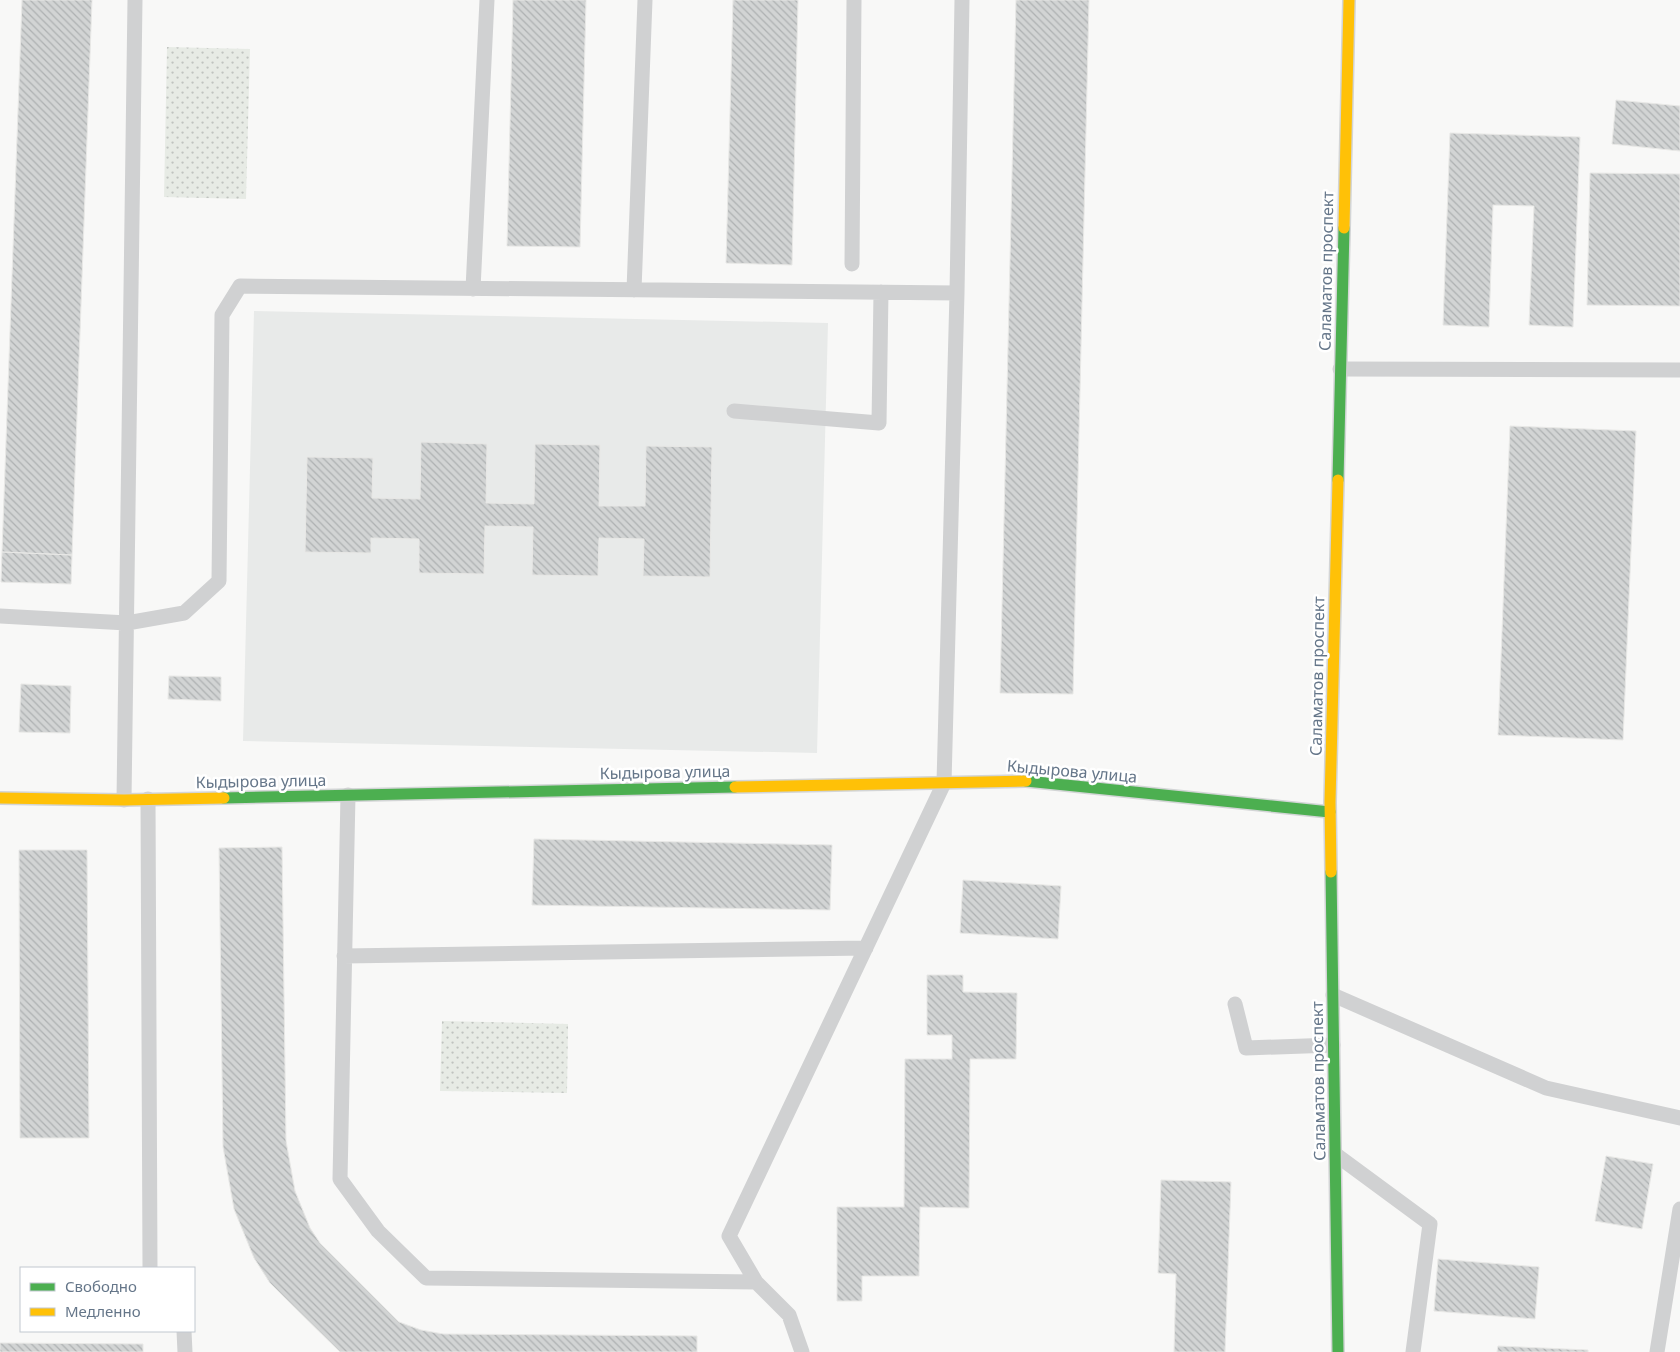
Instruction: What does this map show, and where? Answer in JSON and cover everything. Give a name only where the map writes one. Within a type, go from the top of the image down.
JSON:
[{"type":"street","name":"Саламатов проспект","points":[[1338,1352],[1330,812],[1349,0]]},
{"type":"street","name":"Кыдырова улица","points":[[0,798],[148,800],[1021,781],[1330,812]]},
{"type":"lane","points":[[124,800],[135,0]]},
{"type":"lane","points":[[473,289],[487,0]]},
{"type":"lane","points":[[634,290],[645,0]]},
{"type":"lane","points":[[852,264],[854,0]]},
{"type":"lane","points":[[802,1352],[788,1315],[756,1282],[729,1236],[944,783],[957,293],[962,0]]},
{"type":"lane","points":[[0,616],[126,623],[184,613],[219,581],[222,315],[240,286],[957,293]]},
{"type":"lane","points":[[734,411],[879,424],[881,292]]},
{"type":"lane","points":[[1340,369],[1680,370]]},
{"type":"lane","points":[[348,795],[340,1180],[378,1231],[426,1278],[756,1282]]},
{"type":"lane","points":[[148,800],[150,1267]]},
{"type":"lane","points":[[344,956],[866,948]]},
{"type":"lane","points":[[1332,995],[1546,1088],[1680,1118]]},
{"type":"lane","points":[[1235,1004],[1246,1048],[1333,1045]]},
{"type":"lane","points":[[1335,1154],[1430,1224],[1413,1352]]},
{"type":"lane","points":[[1657,1352],[1680,1209]]},
{"type":"lane","points":[[184,1332],[185,1352]]},
{"type":"shaded area","points":[[167,47],[250,49],[246,199],[164,197]]},
{"type":"shaded area","points":[[254,311],[828,323],[817,753],[243,741]]},
{"type":"shaded area","points":[[442,1021],[568,1024],[567,1093],[440,1091]]},
{"type":"building","points":[[22,0],[92,0],[72,555],[2,552]]},
{"type":"building","points":[[513,0],[586,0],[580,247],[507,246]]},
{"type":"building","points":[[733,0],[798,0],[792,265],[726,263]]},
{"type":"building","points":[[1016,0],[1089,0],[1073,694],[1000,693]]},
{"type":"building","points":[[1616,100],[1680,106],[1680,151],[1612,144]]},
{"type":"building","points":[[1450,133],[1580,137],[1573,327],[1529,325],[1534,206],[1493,205],[1489,327],[1443,325]]},
{"type":"building","points":[[1590,173],[1680,174],[1680,306],[1587,305]]},
{"type":"building","points":[[1510,426],[1636,431],[1623,740],[1498,735]]},
{"type":"building","points":[[421,442],[487,444],[486,503],[534,504],[535,444],[600,445],[599,506],[645,506],[646,446],[712,447],[710,577],[643,576],[644,539],[599,538],[598,576],[532,575],[533,527],[485,526],[484,574],[419,573],[419,539],[371,538],[371,553],[305,552],[307,457],[373,458],[372,498],[420,499]]},
{"type":"building","points":[[2,552],[72,555],[71,584],[1,582]]},
{"type":"building","points":[[169,676],[221,677],[221,701],[168,699]]},
{"type":"building","points":[[21,684],[71,686],[70,733],[19,732]]},
{"type":"building","points":[[534,839],[832,845],[830,910],[532,905]]},
{"type":"building","points":[[282,847],[286,1141],[295,1191],[310,1228],[320,1243],[399,1322],[421,1330],[443,1334],[697,1336],[697,1352],[340,1352],[270,1283],[254,1258],[234,1209],[223,1147],[219,848]]},
{"type":"building","points":[[19,850],[87,850],[89,1138],[20,1138]]},
{"type":"building","points":[[963,880],[1061,886],[1058,939],[960,933]]},
{"type":"building","points":[[927,975],[963,975],[963,992],[1017,993],[1016,1059],[970,1059],[969,1208],[920,1207],[919,1276],[862,1276],[862,1301],[837,1301],[837,1207],[904,1207],[905,1059],[952,1059],[952,1035],[927,1035]]},
{"type":"building","points":[[1606,1156],[1653,1164],[1642,1229],[1595,1221]]},
{"type":"building","points":[[1161,1180],[1231,1182],[1225,1352],[1174,1352],[1176,1274],[1158,1273]]},
{"type":"building","points":[[1438,1259],[1539,1267],[1535,1319],[1434,1311]]},
{"type":"building","points":[[0,1343],[143,1344],[143,1352],[0,1352]]},
{"type":"building","points":[[1498,1346],[1588,1350],[1588,1352],[1497,1352]]},
{"type":"traffic: fast","points":[[1338,480],[1344,228]]},
{"type":"traffic: fast","points":[[1026,781],[1330,812]]},
{"type":"traffic: fast","points":[[224,798],[735,787]]},
{"type":"traffic: fast","points":[[1331,872],[1338,1352]]},
{"type":"traffic: slow","points":[[1344,228],[1349,0]]},
{"type":"traffic: slow","points":[[1331,872],[1330,802],[1338,480]]},
{"type":"traffic: slow","points":[[735,787],[1026,781]]},
{"type":"traffic: slow","points":[[0,798],[124,800],[224,798]]}]
